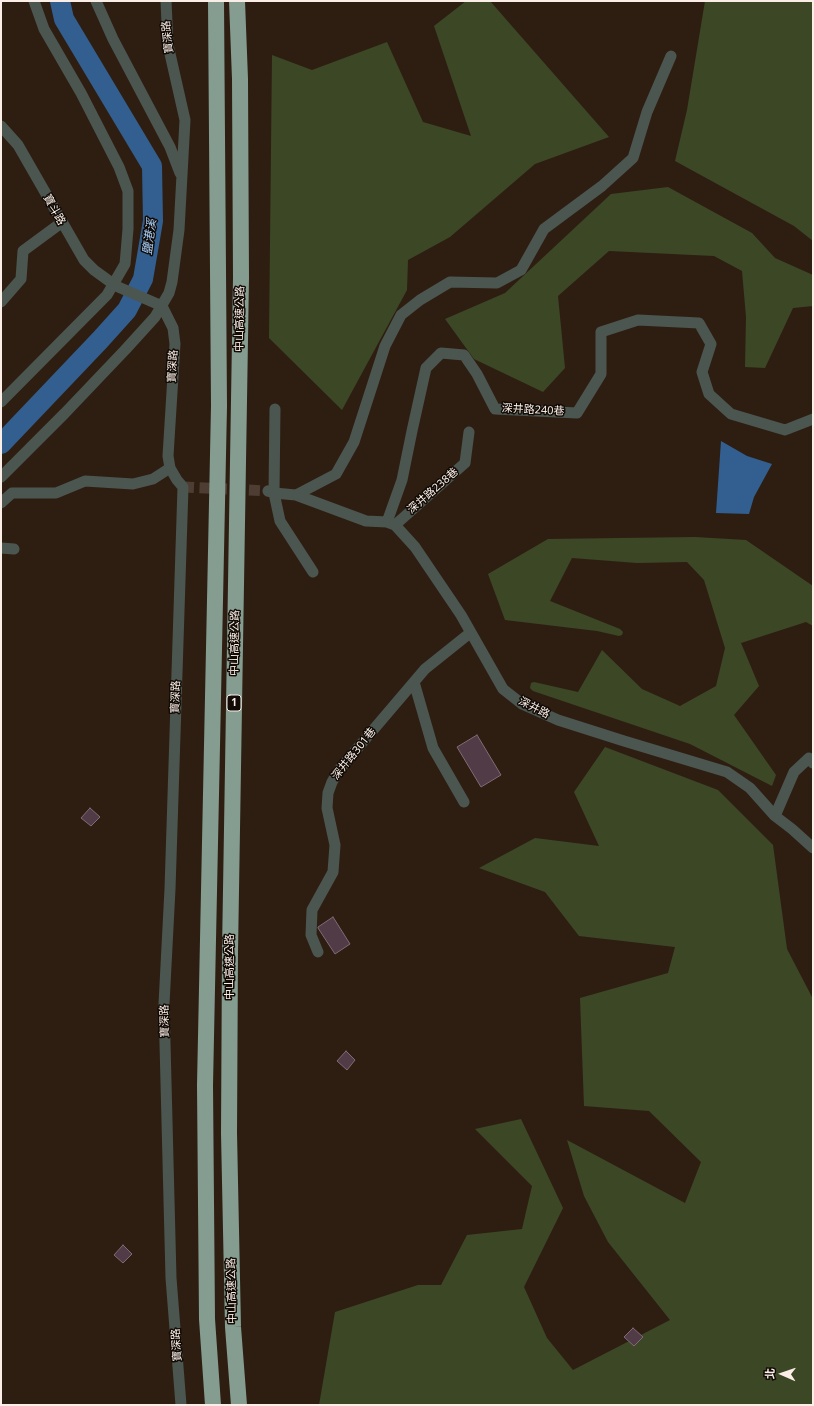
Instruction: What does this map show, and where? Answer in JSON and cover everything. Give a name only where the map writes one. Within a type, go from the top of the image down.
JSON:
[{"type":"highway","name":"中山高速公路","points":[[214,1405],[207,1319],[205,1085],[220,406],[216,1]]},
{"type":"highway","name":"中山高速公路","points":[[237,1],[240,79],[241,293],[230,951],[229,1133],[233,1328],[239,1405]]},
{"type":"street","points":[[1,402],[107,295],[114,286],[125,264],[128,229],[128,191],[119,167],[81,93],[44,29],[34,1]]},
{"type":"street","points":[[96,1],[113,39],[170,147],[182,179]]},
{"type":"street","name":"寶深路","points":[[166,1],[168,45],[185,120],[179,230],[172,282],[169,293],[162,306],[171,323],[174,337],[168,456],[170,468],[183,487],[170,889],[164,1004],[171,1278],[180,1405]]},
{"type":"street","points":[[296,495],[336,474],[354,442],[385,346],[401,315],[420,300],[450,282],[497,283],[521,270],[544,229],[602,186],[633,158],[647,112],[671,56]]},
{"type":"street","name":"寶斗路","points":[[1,126],[18,145],[61,223],[84,260],[114,286],[162,306]]},
{"type":"street","points":[[1,302],[21,279],[22,251],[61,223]]},
{"type":"street","points":[[1,477],[125,350],[155,317],[162,306]]},
{"type":"street","name":"深井路240巷","points":[[391,524],[426,368],[441,353],[464,355],[477,374],[495,409],[577,412],[601,374],[602,332],[638,320],[699,323],[711,344],[702,372],[709,394],[731,414],[785,430],[813,419]]},
{"type":"street","points":[[275,409],[271,492],[280,521],[313,572]]},
{"type":"street","name":"深井路238巷","points":[[391,524],[465,463],[469,432]]},
{"type":"street","points":[[1,503],[12,493],[56,493],[84,481],[133,484],[153,480],[170,468]]},
{"type":"street","points":[[271,492],[296,495],[366,521],[391,524]]},
{"type":"street","name":"深井路","points":[[391,524],[415,547],[461,615],[503,689],[522,704],[558,720],[624,742],[727,772],[750,788],[775,816],[813,848]]},
{"type":"street","points":[[1,548],[14,549]]},
{"type":"street","name":"深井路301巷","points":[[318,952],[311,935],[312,910],[333,872],[336,845],[327,808],[328,793],[332,782],[339,770],[425,669],[470,632]]},
{"type":"street","points":[[414,682],[433,748],[464,802]]},
{"type":"street","points":[[775,816],[794,772],[810,758],[813,763]]},
{"type":"green space","points":[[466,1],[490,1],[609,137],[535,164],[450,237],[408,260],[407,290],[342,410],[269,338],[272,55],[312,70],[387,42],[423,122],[471,136],[434,26]]},
{"type":"green space","points":[[705,1],[813,1],[813,241],[794,226],[675,161],[687,110]]},
{"type":"green space","points":[[668,187],[752,233],[775,258],[813,275],[813,306],[793,308],[765,368],[745,367],[746,317],[742,271],[714,256],[609,251],[558,296],[565,368],[543,392],[474,359],[445,319],[505,293],[611,194]]},
{"type":"green space","points":[[695,537],[746,540],[813,586],[813,626],[806,622],[741,643],[759,686],[734,715],[776,775],[772,786],[690,744],[533,691],[530,688],[531,683],[534,682],[578,692],[602,650],[642,689],[680,706],[716,686],[725,648],[704,580],[687,562],[637,563],[572,558],[550,601],[620,629],[623,632],[622,635],[619,636],[597,631],[505,620],[488,574],[548,539]]},
{"type":"green space","points":[[605,747],[718,790],[773,845],[787,949],[813,999],[813,1405],[319,1405],[335,1312],[418,1285],[441,1285],[467,1235],[522,1229],[532,1186],[475,1129],[521,1119],[563,1208],[524,1287],[547,1338],[573,1370],[670,1320],[608,1242],[584,1196],[567,1140],[685,1203],[701,1162],[649,1111],[584,1106],[580,998],[668,973],[675,947],[579,936],[545,892],[479,868],[535,838],[599,846],[574,792]]},
{"type":"water","points":[[721,441],[747,456],[772,464],[754,497],[749,514],[716,513]]},
{"type":"building","points":[[477,735],[501,775],[481,787],[457,747]]},
{"type":"building","points":[[90,808],[100,817],[91,826],[81,818]]},
{"type":"building","points":[[333,917],[350,944],[335,954],[318,928]]},
{"type":"building","points":[[346,1051],[355,1060],[347,1070],[337,1061]]},
{"type":"building","points":[[123,1245],[132,1254],[123,1263],[114,1255]]},
{"type":"building","points":[[633,1328],[643,1337],[634,1346],[624,1337]]},
{"type":"waterway","name":"鹽港溪","points":[[1,444],[127,310],[143,279],[153,221],[152,166],[64,19],[60,1]]},
{"type":"tunnel","points":[[183,487],[268,491]]}]
